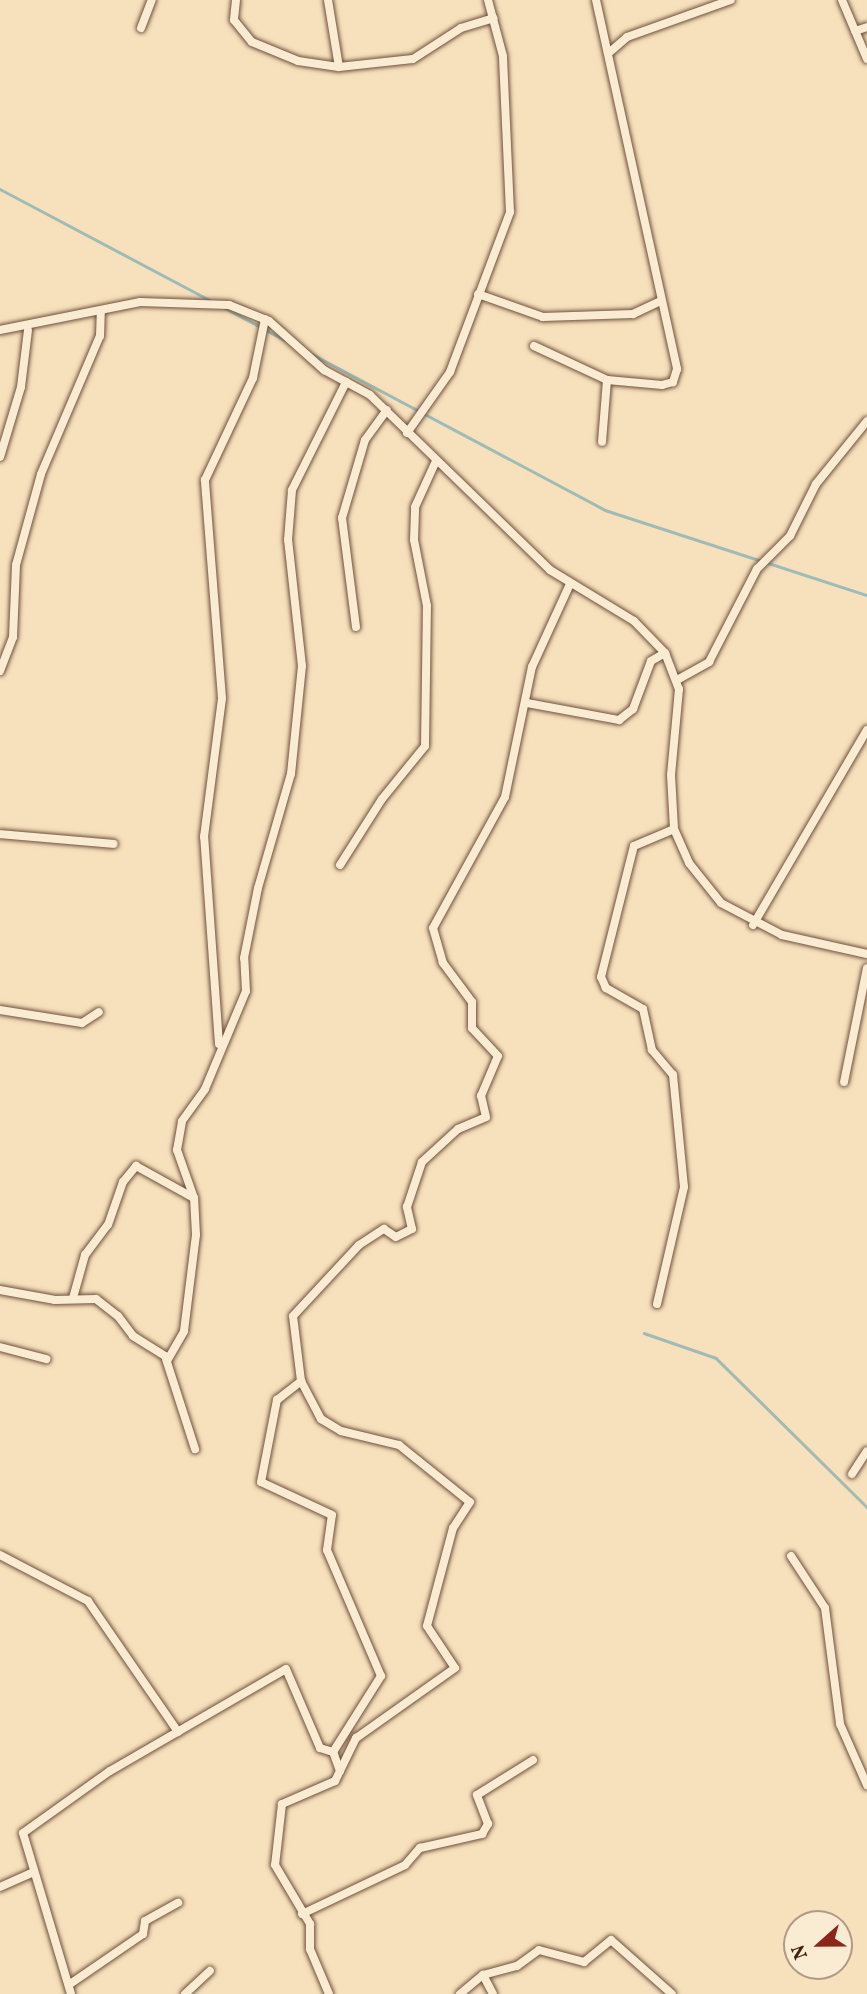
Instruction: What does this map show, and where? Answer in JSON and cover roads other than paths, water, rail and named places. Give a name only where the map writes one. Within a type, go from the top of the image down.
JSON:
[{"type":"street","points":[[141,27],[152,0]]},
{"type":"street","points":[[236,0],[234,20],[252,42],[298,61],[339,66],[413,59],[461,28],[493,18]]},
{"type":"street","points":[[328,0],[339,66]]},
{"type":"street","points":[[407,433],[439,396],[510,212],[503,56],[488,0]]},
{"type":"street","points":[[534,346],[607,380],[673,382],[677,369],[659,302],[611,51],[596,0]]},
{"type":"street","points":[[611,51],[627,37],[731,0]]},
{"type":"street","points":[[842,0],[867,59]]},
{"type":"street","points":[[855,32],[867,27]]},
{"type":"street","points":[[478,294],[543,317],[633,314],[659,302]]},
{"type":"street","points":[[0,330],[28,330],[140,302],[229,305],[265,320],[387,410],[436,461],[570,584],[634,621],[665,653],[677,680],[674,829],[706,887],[753,925],[867,954]]},
{"type":"street","points":[[0,671],[13,637],[16,565],[41,474],[100,335],[101,311]]},
{"type":"street","points":[[219,1044],[204,837],[222,698],[205,480],[253,378],[265,320]]},
{"type":"street","points":[[0,457],[21,387],[28,330]]},
{"type":"street","points":[[602,442],[607,380]]},
{"type":"street","points":[[167,1361],[184,1331],[194,1198],[177,1150],[182,1121],[205,1089],[219,1044],[246,991],[244,958],[258,888],[291,774],[302,666],[288,540],[292,490],[346,382]]},
{"type":"street","points":[[356,627],[342,519],[365,439],[387,410]]},
{"type":"street","points":[[677,680],[709,662],[757,569],[790,536],[830,464],[863,436],[867,421]]},
{"type":"street","points":[[340,865],[382,799],[425,746],[427,606],[414,540],[415,507],[436,461]]},
{"type":"street","points":[[329,1994],[302,1914],[275,1865],[282,1804],[325,1788],[340,1771],[356,1738],[455,1668],[427,1626],[453,1528],[470,1502],[398,1445],[341,1431],[321,1419],[301,1381],[293,1316],[359,1245],[384,1229],[397,1237],[412,1229],[407,1207],[422,1163],[458,1129],[486,1117],[481,1096],[498,1056],[472,1028],[472,1003],[443,963],[433,928],[505,797],[527,703],[532,667],[570,584]]},
{"type":"street","points":[[527,703],[619,720],[633,709],[651,661],[665,653]]},
{"type":"street","points":[[753,925],[867,730]]},
{"type":"street","points":[[657,1304],[684,1187],[673,1075],[652,1050],[643,1009],[606,988],[601,977],[634,846],[674,829]]},
{"type":"street","points":[[0,834],[114,844]]},
{"type":"street","points":[[844,1082],[867,968]]},
{"type":"street","points":[[0,1010],[82,1023],[99,1012]]},
{"type":"street","points":[[73,1298],[85,1255],[108,1225],[123,1182],[136,1166],[194,1198]]},
{"type":"street","points":[[0,1290],[96,1299],[167,1361],[195,1449]]},
{"type":"street","points":[[0,1347],[46,1359]]},
{"type":"street","points":[[301,1381],[277,1400],[261,1482],[332,1516],[327,1550],[381,1676],[332,1752]]},
{"type":"street","points":[[852,1475],[867,1451]]},
{"type":"street","points":[[0,1555],[88,1601],[178,1732]]},
{"type":"street","points":[[791,1556],[825,1608],[840,1724],[867,1785]]},
{"type":"street","points":[[71,1994],[23,1833],[178,1732],[286,1669],[320,1748],[332,1752],[340,1771]]},
{"type":"street","points":[[302,1914],[405,1865],[420,1848],[482,1834],[488,1824],[477,1795],[533,1760]]},
{"type":"street","points":[[0,1887],[33,1872]]},
{"type":"street","points":[[70,1984],[143,1934],[145,1921],[177,1903]]},
{"type":"street","points":[[460,1994],[482,1975],[517,1966],[539,1950],[584,1962],[611,1940],[672,1994]]},
{"type":"street","points":[[185,1994],[210,1971]]},
{"type":"street","points":[[482,1975],[493,1994]]},
{"type":"waterway","points":[[0,189],[213,302]]},
{"type":"waterway","points":[[225,308],[260,327]]},
{"type":"waterway","points":[[266,330],[285,340]]},
{"type":"waterway","points":[[312,354],[605,510],[867,595]]},
{"type":"waterway","points":[[644,1333],[716,1358],[867,1507]]}]
